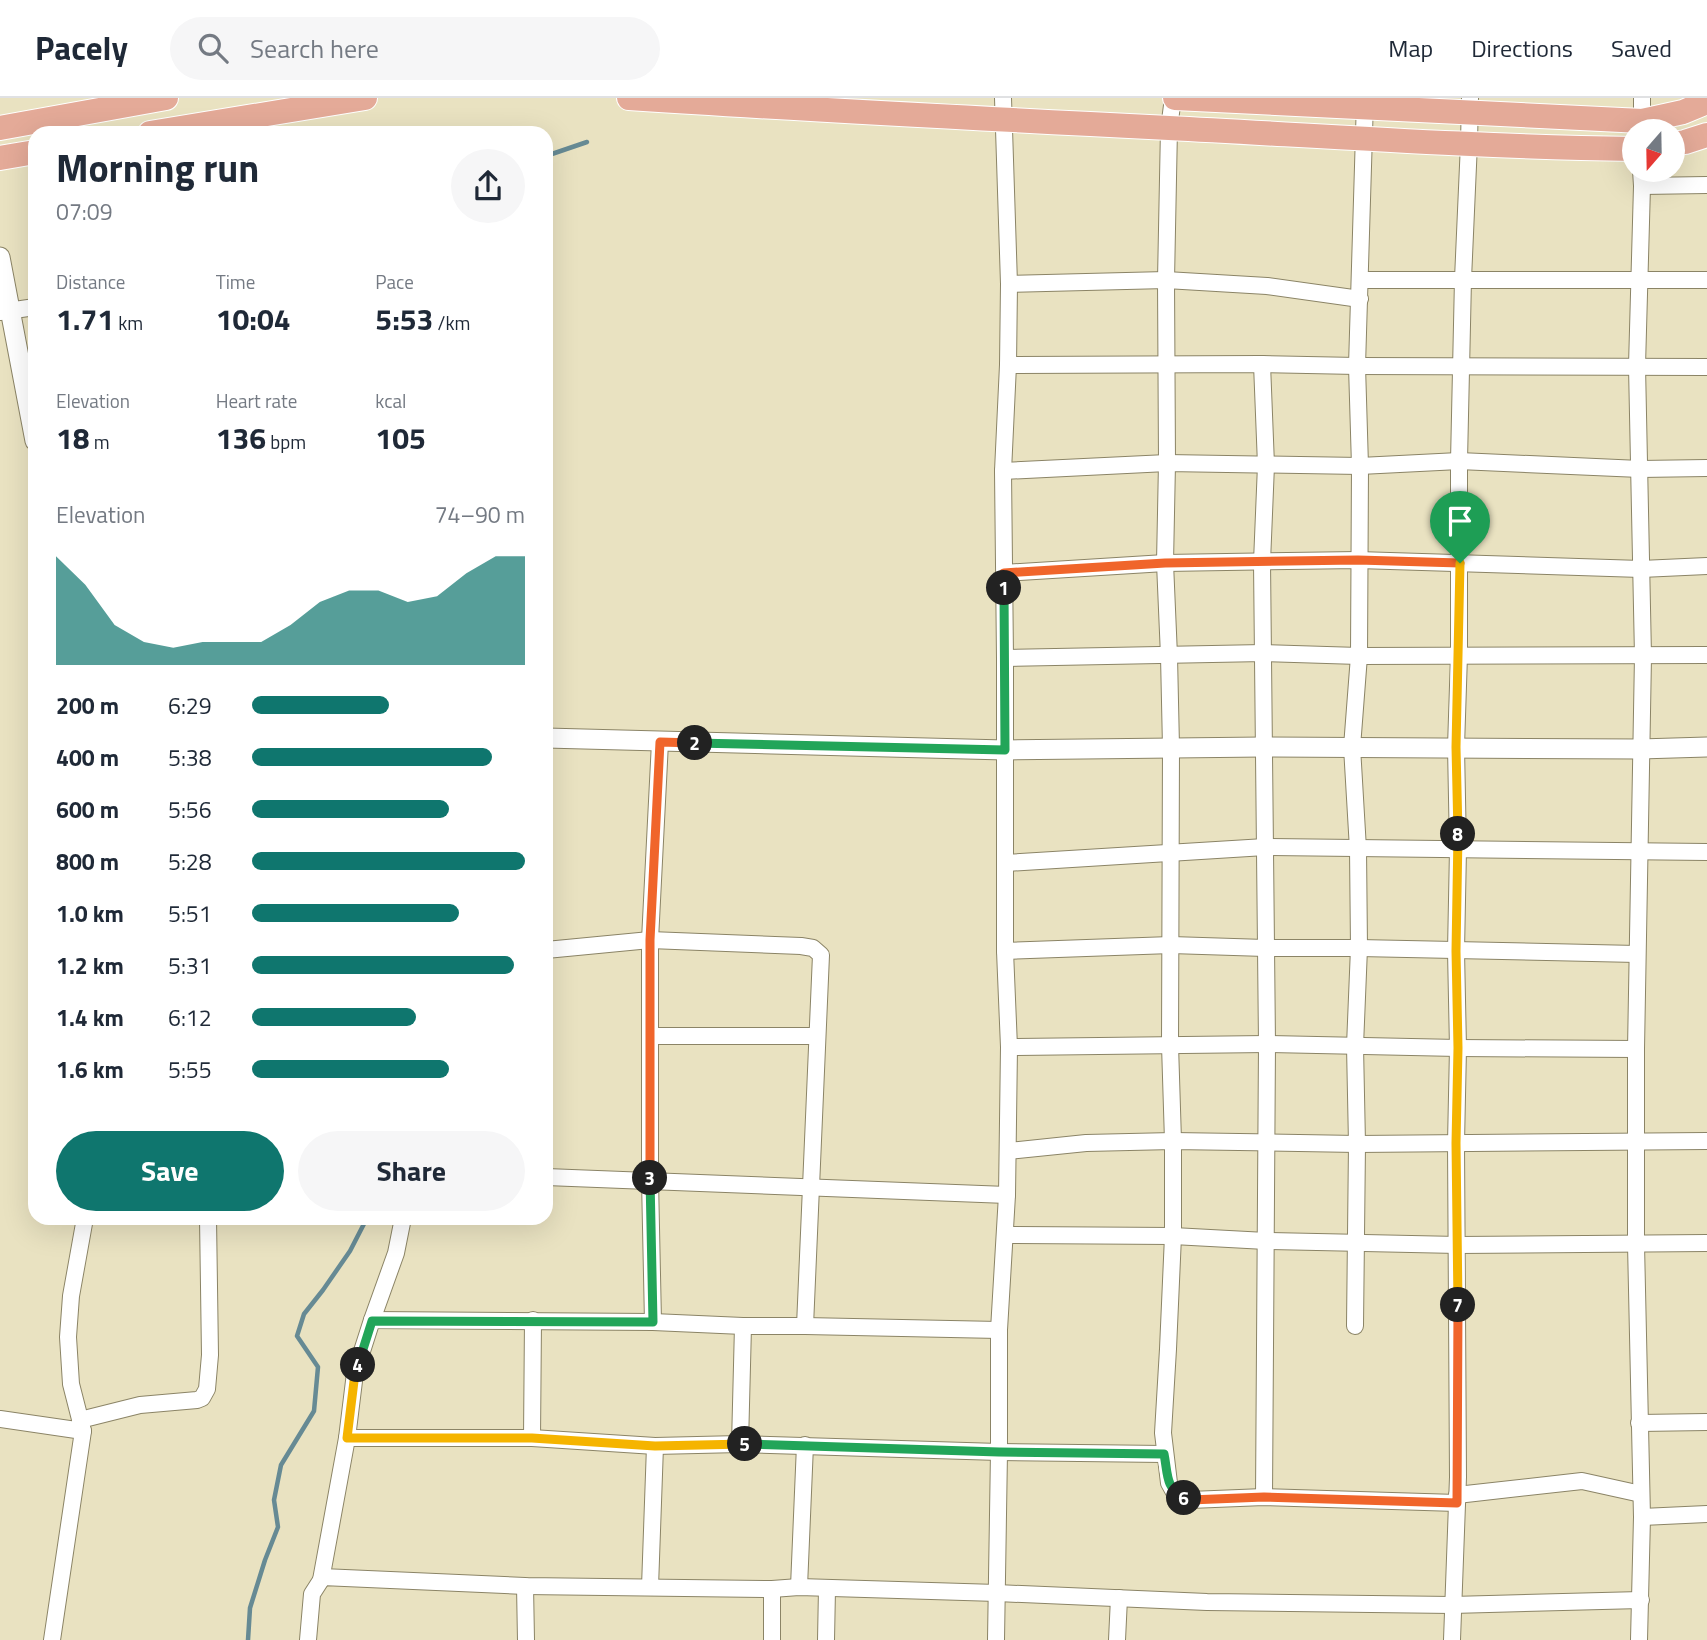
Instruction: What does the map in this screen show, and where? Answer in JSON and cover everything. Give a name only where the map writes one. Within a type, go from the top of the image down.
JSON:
[{"type":"highway","points":[[0,128],[165,114],[243,125],[365,98]]},
{"type":"highway","points":[[629,98],[1003,109],[1170,128],[1469,144],[1622,149]]},
{"type":"highway","points":[[1174,98],[1683,112],[1707,103]]},
{"type":"highway","points":[[1685,142],[1707,135]]},
{"type":"highway","points":[[0,158],[28,153]]},
{"type":"street","points":[[1174,98],[1170,128],[1166,280],[1165,563],[1170,656],[1173,1236],[1163,1433],[1169,1483],[1174,1492],[1190,1500],[1264,1497],[1457,1499],[1581,1481],[1641,1494]]},
{"type":"street","points":[[1356,1326],[1355,1045],[1359,948],[1358,849],[1352,747],[1359,656],[1360,466],[1357,366],[1365,103]]},
{"type":"street","points":[[1452,1640],[1457,1499],[1456,747],[1459,461],[1462,279],[1469,106]]},
{"type":"street","points":[[996,1640],[999,1330],[1007,1195],[1009,1047],[1005,951],[1003,471],[1009,284],[1003,109]]},
{"type":"street","points":[[1639,1640],[1642,1517],[1636,1244],[1636,1049],[1643,656],[1637,366],[1641,182]]},
{"type":"street","points":[[1679,182],[1707,185]]},
{"type":"street","points":[[0,257],[5,311],[28,382]]},
{"type":"street","points":[[1009,284],[1166,280],[1267,286],[1360,299]]},
{"type":"street","points":[[1360,280],[1707,280]]},
{"type":"street","points":[[5,311],[28,307]]},
{"type":"street","points":[[1262,364],[1266,465],[1262,562],[1268,1143],[1264,1497]]},
{"type":"street","points":[[1007,365],[1707,367]]},
{"type":"street","points":[[1003,471],[1167,463],[1360,466],[1459,461],[1640,469],[1707,468]]},
{"type":"street","points":[[1004,573],[1165,563],[1358,560],[1641,569],[1707,566]]},
{"type":"street","points":[[1005,658],[1264,653],[1359,656],[1707,655]]},
{"type":"street","points":[[553,738],[1005,750],[1171,747],[1707,747]]},
{"type":"street","points":[[653,1322],[650,940],[660,742]]},
{"type":"street","points":[[1006,863],[1265,847],[1707,852]]},
{"type":"street","points":[[553,949],[650,940],[801,946],[813,948],[821,955],[805,1325]]},
{"type":"street","points":[[1005,951],[1171,945],[1637,954]]},
{"type":"street","points":[[651,1036],[817,1036]]},
{"type":"street","points":[[1009,1047],[1267,1044],[1636,1049]]},
{"type":"street","points":[[1008,1151],[1086,1143],[1173,1141],[1357,1144],[1707,1141]]},
{"type":"street","points":[[553,1177],[1007,1195]]},
{"type":"street","points":[[52,1640],[81,1426],[71,1384],[68,1337],[71,1296],[84,1225]]},
{"type":"street","points":[[0,1419],[81,1426],[140,1405],[202,1398],[206,1389],[210,1354],[208,1225]]},
{"type":"street","points":[[321,1580],[347,1438],[355,1373],[396,1253],[402,1225]]},
{"type":"street","points":[[1005,1235],[1173,1236],[1458,1245],[1707,1243]]},
{"type":"street","points":[[532,1438],[533,1320]]},
{"type":"street","points":[[372,1321],[533,1320],[999,1330]]},
{"type":"street","points":[[740,1444],[743,1326]]},
{"type":"street","points":[[1639,1423],[1707,1422]]},
{"type":"street","points":[[347,1438],[532,1438],[655,1446],[805,1445],[999,1452],[1164,1454]]},
{"type":"street","points":[[799,1587],[805,1445]]},
{"type":"street","points":[[650,1587],[655,1446]]},
{"type":"street","points":[[1642,1517],[1707,1514]]},
{"type":"street","points":[[307,1640],[312,1594],[322,1577],[525,1586],[799,1587],[1207,1602],[1452,1605],[1641,1601]]},
{"type":"street","points":[[525,1586],[526,1640]]},
{"type":"street","points":[[772,1589],[772,1640]]},
{"type":"street","points":[[826,1640],[827,1589]]},
{"type":"street","points":[[1117,1640],[1119,1598]]},
{"type":"waterway","points":[[553,154],[587,142]]},
{"type":"waterway","points":[[248,1640],[250,1608],[278,1527],[274,1500],[281,1465],[314,1411],[318,1367],[297,1336],[304,1314],[350,1251],[363,1225]]},
{"type":"route","points":[[1358,560],[1460,563],[1456,747],[1457,1503],[1264,1497],[1190,1500],[1174,1492],[1169,1483],[1164,1454],[999,1452],[805,1445],[655,1446],[532,1438],[347,1438],[355,1373],[372,1321],[653,1322],[650,940],[660,742],[1005,750],[1004,573],[1165,563],[1358,560]]}]
